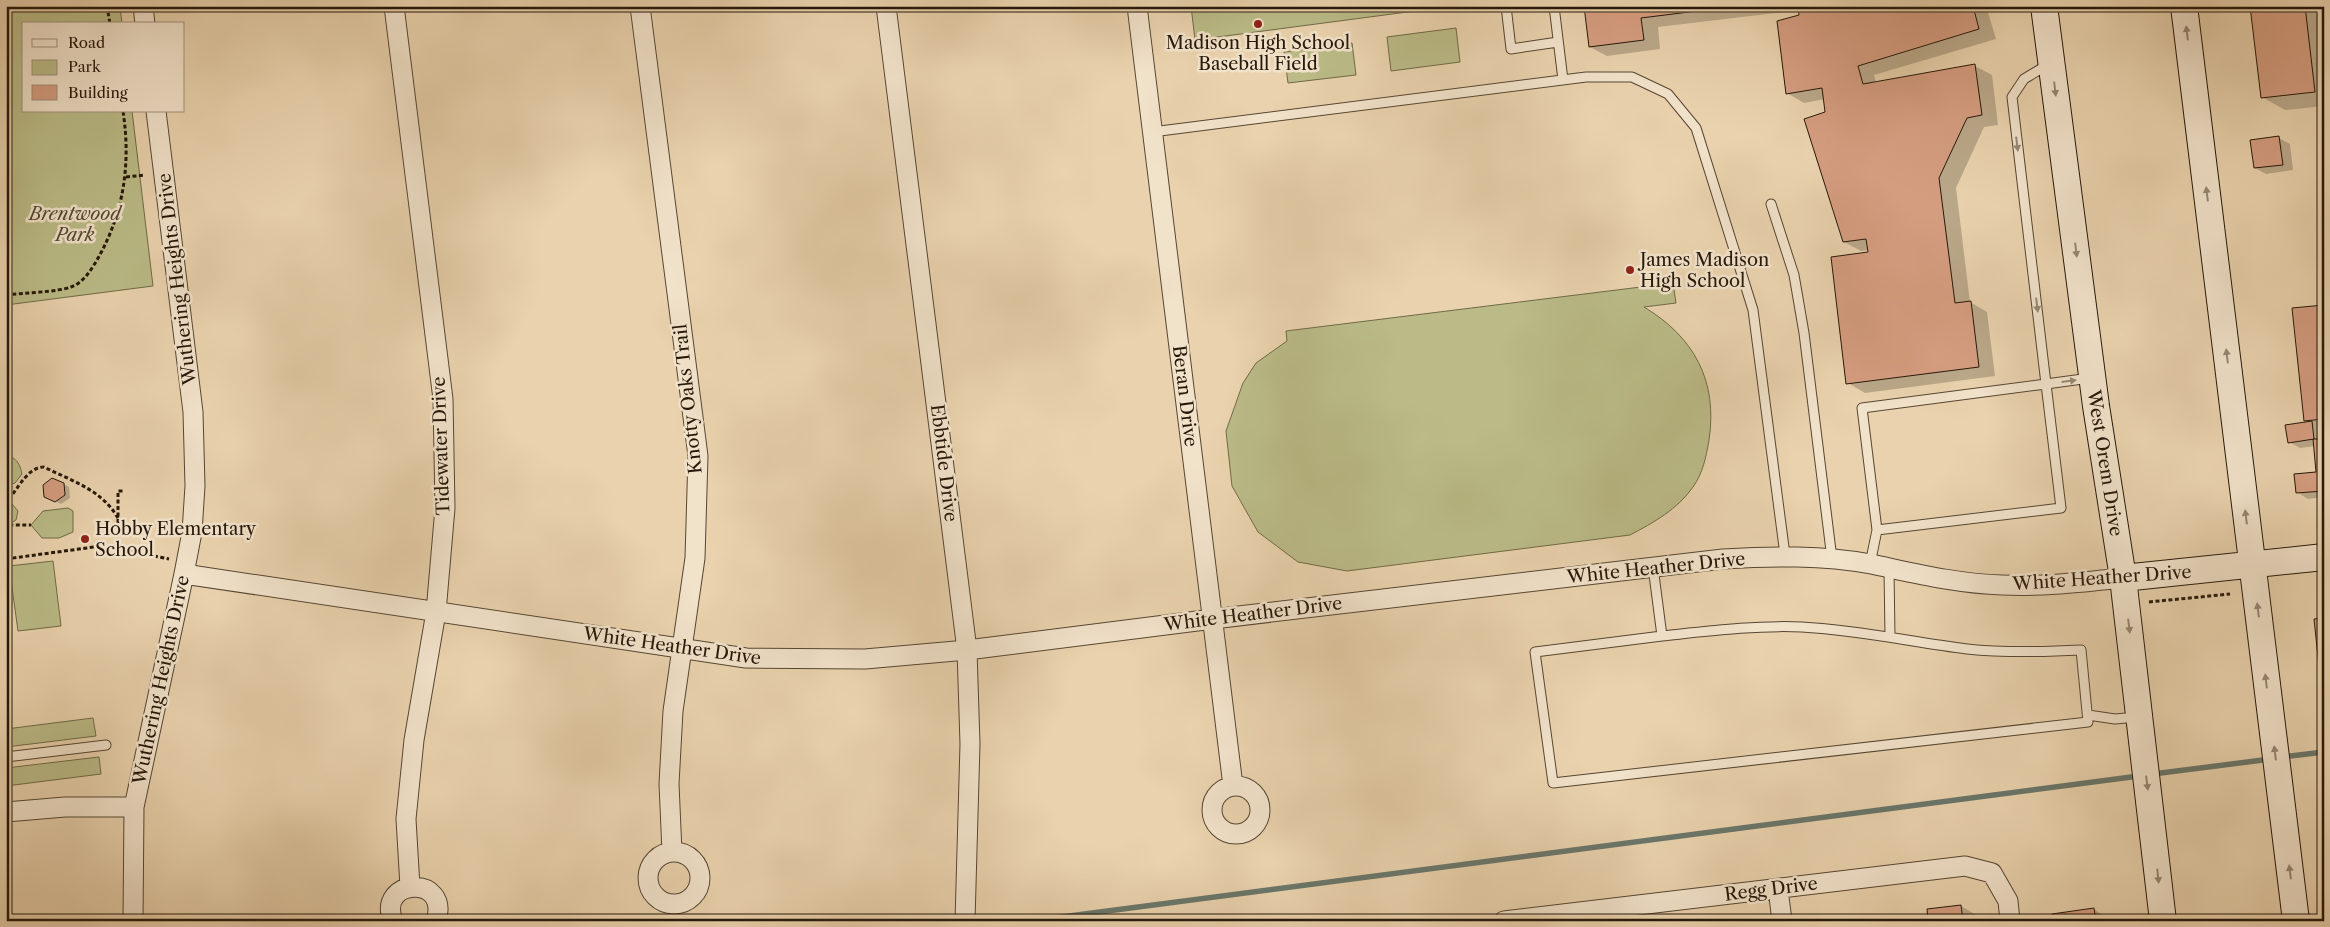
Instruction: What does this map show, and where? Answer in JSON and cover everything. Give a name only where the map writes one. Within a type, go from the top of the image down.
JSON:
[{"type":"main road","name":"West Orem Drive","points":[[2044,6],[2092,378],[2123,578],[2163,921]]},
{"type":"main road","points":[[2184,6],[2296,921]]},
{"type":"main road","name":"White Heather Drive","points":[[2123,578],[2324,557]]},
{"type":"street","points":[[143,6],[145,22]]},
{"type":"street","name":"Tidewater Drive","points":[[394,6],[443,399],[445,508],[436,612],[414,740],[406,819],[410,886]]},
{"type":"street","name":"Knotty Oaks Trail","points":[[640,6],[698,456],[695,558],[673,711],[670,775],[672,852]]},
{"type":"street","name":"Ebbtide Drive","points":[[886,6],[967,650],[970,744],[965,921]]},
{"type":"street","name":"Beran Drive","points":[[1136,6],[1233,786]]},
{"type":"street","name":"Wuthering Heights Drive","points":[[133,921],[134,807],[192,532],[195,486],[193,412],[156,112]]},
{"type":"street","name":"White Heather Drive","points":[[185,568],[436,612],[746,658],[865,659],[967,650],[1723,559],[1785,555],[1870,564],[1889,569],[2000,586],[2052,585],[2123,578]]},
{"type":"street","points":[[6,812],[65,807],[134,807]]},
{"type":"street","name":"Regg Drive","points":[[1504,921],[1544,918],[1966,866],[1992,873],[2008,901],[2010,917]]},
{"type":"street","points":[[393,921],[390,910],[392,902],[402,889],[410,886],[418,886],[432,893],[438,907],[436,921]]},
{"type":"street","points":[[1778,889],[1782,921]]},
{"type":"lane","points":[[1506,6],[1511,49],[1558,42]]},
{"type":"lane","points":[[1554,6],[1563,80]]},
{"type":"lane","points":[[1877,530],[2060,508],[2012,97],[2024,79],[2052,62]]},
{"type":"lane","points":[[1152,132],[1586,77],[1632,77],[1668,94],[1696,128],[1753,310],[1785,555]]},
{"type":"lane","points":[[1771,204],[1795,284],[1804,333],[1832,560]]},
{"type":"lane","points":[[1870,564],[1877,530],[1862,408],[2092,378]]},
{"type":"lane","points":[[1653,567],[1662,636]]},
{"type":"lane","points":[[1889,569],[1890,637]]},
{"type":"lane","points":[[1753,626],[1847,630],[1890,637],[1969,649],[2029,652],[2081,650],[2088,722],[1553,783],[1535,652],[1753,626]]},
{"type":"lane","points":[[2088,715],[2115,719],[2140,726]]},
{"type":"lane","points":[[6,757],[106,745]]},
{"type":"path","points":[[108,6],[110,22]]},
{"type":"path","points":[[6,295],[71,288],[82,281],[95,264],[109,240],[120,207],[126,177],[127,152],[123,112]]},
{"type":"path","points":[[9,499],[31,471],[36,467],[44,467],[94,492],[111,505],[118,518]]},
{"type":"path","points":[[118,549],[118,491],[122,491]]},
{"type":"path","points":[[7,529],[10,525],[31,525]]},
{"type":"path","points":[[6,559],[94,547],[118,549],[185,568]]},
{"type":"path","points":[[2147,602],[2230,594]]},
{"type":"green space","name":"Brentwood Park","points":[[6,6],[120,6],[122,22],[22,22],[22,112],[132,112],[153,286],[6,305]]},
{"type":"green space","name":"Madison High School Baseball Field","points":[[1191,6],[1453,6],[1195,40]]},
{"type":"green space","points":[[1456,28],[1460,62],[1391,71],[1387,37]]},
{"type":"green space","points":[[1352,43],[1356,75],[1288,83],[1284,52]]},
{"type":"green space","points":[[1673,283],[1676,303],[1644,307],[1677,332],[1699,363],[1706,380],[1710,399],[1709,440],[1702,470],[1687,495],[1665,515],[1630,535],[1347,571],[1298,562],[1258,532],[1232,486],[1226,431],[1243,383],[1256,363],[1287,341],[1286,331]]},
{"type":"green space","points":[[6,455],[17,462],[22,474],[15,483],[6,486]]},
{"type":"green space","points":[[6,497],[18,511],[16,520],[6,526]]},
{"type":"green space","points":[[68,508],[73,511],[73,532],[59,538],[42,538],[31,525],[43,511]]},
{"type":"green space","points":[[53,561],[61,626],[18,631],[9,566]]},
{"type":"green space","points":[[93,718],[96,736],[6,747],[6,729]]},
{"type":"green space","points":[[99,757],[101,774],[6,786],[6,768]]},
{"type":"building","points":[[1584,6],[1737,6],[1641,18],[1644,40],[1589,47]]},
{"type":"building","points":[[1798,6],[1973,6],[1979,29],[1858,66],[1863,84],[1975,64],[1982,115],[1967,118],[1939,178],[1955,303],[1971,301],[1979,367],[1846,384],[1831,257],[1868,252],[1866,239],[1843,242],[1804,119],[1825,112],[1822,88],[1786,94],[1777,21],[1799,15]]},
{"type":"building","points":[[2250,6],[2305,6],[2315,92],[2261,98]]},
{"type":"building","points":[[2279,136],[2283,165],[2254,168],[2250,140]]},
{"type":"building","points":[[2324,305],[2324,419],[2304,421],[2292,308]]},
{"type":"building","points":[[2312,421],[2314,439],[2288,443],[2285,425]]},
{"type":"building","points":[[2313,439],[2324,439],[2324,491],[2296,493],[2294,474],[2316,472]]},
{"type":"building","points":[[52,478],[64,483],[65,495],[55,502],[44,497],[43,485]]},
{"type":"building","points":[[2324,618],[2324,695],[2322,695],[2314,619]]},
{"type":"building","points":[[1961,905],[1963,921],[1928,921],[1927,909]]},
{"type":"building","points":[[2094,908],[2096,921],[2053,921],[2052,914]]},
{"type":"building","points":[[1863,918],[1863,921],[1825,921]]},
{"type":"waterway","points":[[2282,757],[2324,752]]},
{"type":"waterway","points":[[2153,774],[2271,759]]},
{"type":"waterway","points":[[1031,921],[2139,776]]},
{"type":"place","name":"Madison High School Baseball Field","points":[[1258,24]]},
{"type":"place","name":"James Madison High School","points":[[1630,270]]},
{"type":"place","name":"Hobby Elementary School","points":[[85,539]]}]
